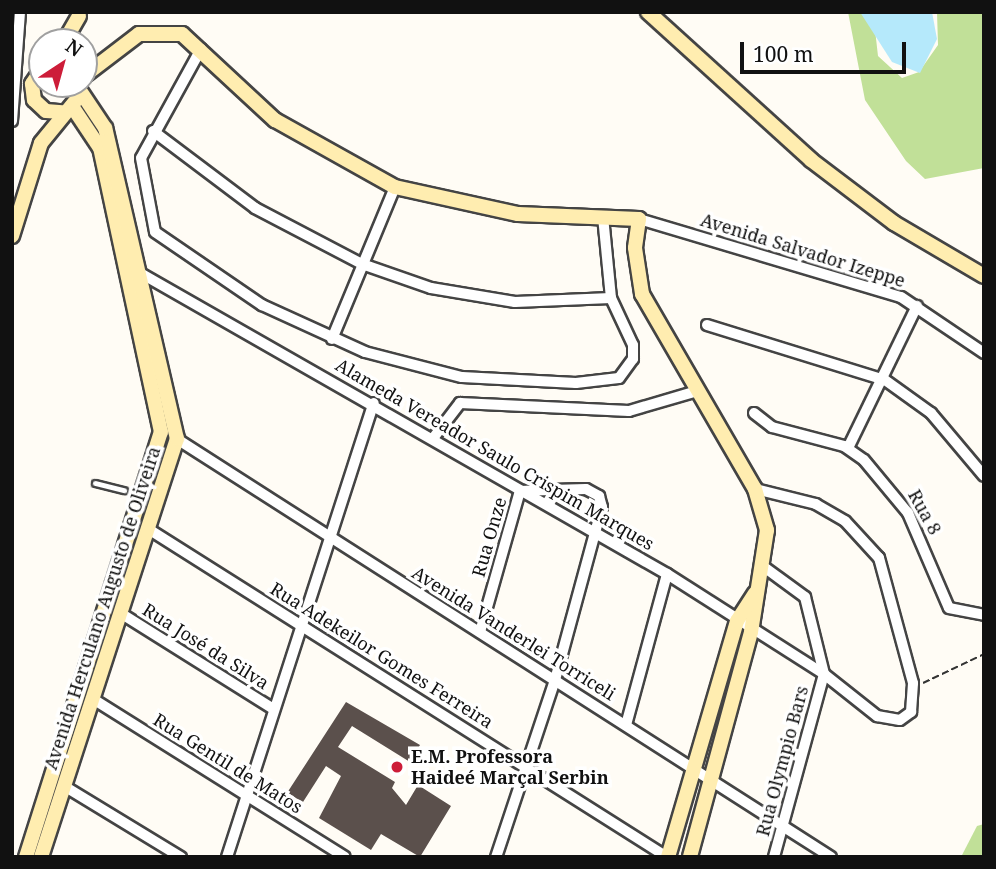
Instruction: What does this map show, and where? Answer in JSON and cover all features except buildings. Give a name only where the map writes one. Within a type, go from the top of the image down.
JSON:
[{"type":"street","points":[[12,121],[20,12]]},
{"type":"street","points":[[648,12],[811,160],[894,223],[984,276]]},
{"type":"street","points":[[98,66],[124,41],[156,29],[183,34],[275,120],[395,187],[518,214],[639,219],[635,248],[642,294],[694,392],[755,489],[767,530],[764,567],[751,632],[715,782],[690,857]]},
{"type":"street","points":[[201,49],[153,131],[141,172],[149,219],[160,239],[262,305],[332,339],[463,377],[612,382],[627,371],[633,345],[611,298],[603,216]]},
{"type":"street","points":[[12,236],[41,143],[72,98]]},
{"type":"street","name":"Avenida Herculano Augusto de Oliveira","points":[[41,857],[150,530],[177,439],[142,274],[105,128],[88,98]]},
{"type":"street","points":[[34,100],[46,111],[67,109]]},
{"type":"street","points":[[34,100],[41,143]]},
{"type":"street","name":"Avenida Herculano Augusto de Oliveira","points":[[26,857],[161,432],[100,148],[67,109]]},
{"type":"street","points":[[153,131],[255,208],[362,264],[432,288],[515,302],[611,298]]},
{"type":"street","points":[[332,339],[395,187]]},
{"type":"street","name":"Avenida Salvador Izeppe","points":[[639,219],[917,306],[984,353]]},
{"type":"street","name":"Alameda Vereador Saulo Crispim Marques","points":[[142,274],[434,437],[520,491],[667,574],[751,632],[824,674],[888,722],[911,712],[914,690]]},
{"type":"street","points":[[754,413],[772,427],[848,448],[885,380],[917,306]]},
{"type":"street","points":[[707,325],[885,380],[931,412],[984,476]]},
{"type":"street","points":[[434,437],[460,403],[629,411],[694,392]]},
{"type":"street","points":[[227,857],[272,708],[332,538],[374,403]]},
{"type":"street","points":[[161,432],[177,439]]},
{"type":"street","name":"Avenida Vanderlei Torriceli","points":[[177,439],[831,857]]},
{"type":"street","name":"Rua 8","points":[[848,448],[908,513],[949,608],[984,615]]},
{"type":"street","points":[[755,489],[816,504],[845,521],[879,558],[914,690]]},
{"type":"street","points":[[499,855],[555,680],[603,507],[593,491],[520,491]]},
{"type":"street","name":"Rua Onze","points":[[480,632],[520,491]]},
{"type":"street","name":"Rua Adekeilor Gomes Ferreira","points":[[150,530],[668,857]]},
{"type":"street","points":[[764,567],[806,597],[824,674]]},
{"type":"street","points":[[626,725],[667,574]]},
{"type":"street","points":[[668,857],[696,770],[737,621],[758,589]]},
{"type":"street","name":"Rua José da Silva","points":[[122,614],[272,708]]},
{"type":"street","name":"Rua Olympio Bars","points":[[774,857],[824,674]]},
{"type":"street","name":"Rua Gentil de Matos","points":[[93,699],[345,857]]},
{"type":"street","points":[[64,786],[181,857]]},
{"type":"lane","points":[[95,483],[124,490]]},
{"type":"path","points":[[914,690],[943,668],[984,654]]},
{"type":"green space","points":[[848,12],[873,12],[878,56],[902,78],[919,72],[938,45],[937,12],[984,12],[984,168],[925,179],[906,161],[865,100]]},
{"type":"green space","points":[[984,824],[984,857],[961,857],[977,826]]},
{"type":"water","points":[[860,12],[932,12],[937,39],[920,73],[892,62]]},
{"type":"place","name":"E.M. Professora Haideé Marçal Serbin","points":[[397,767]]}]
